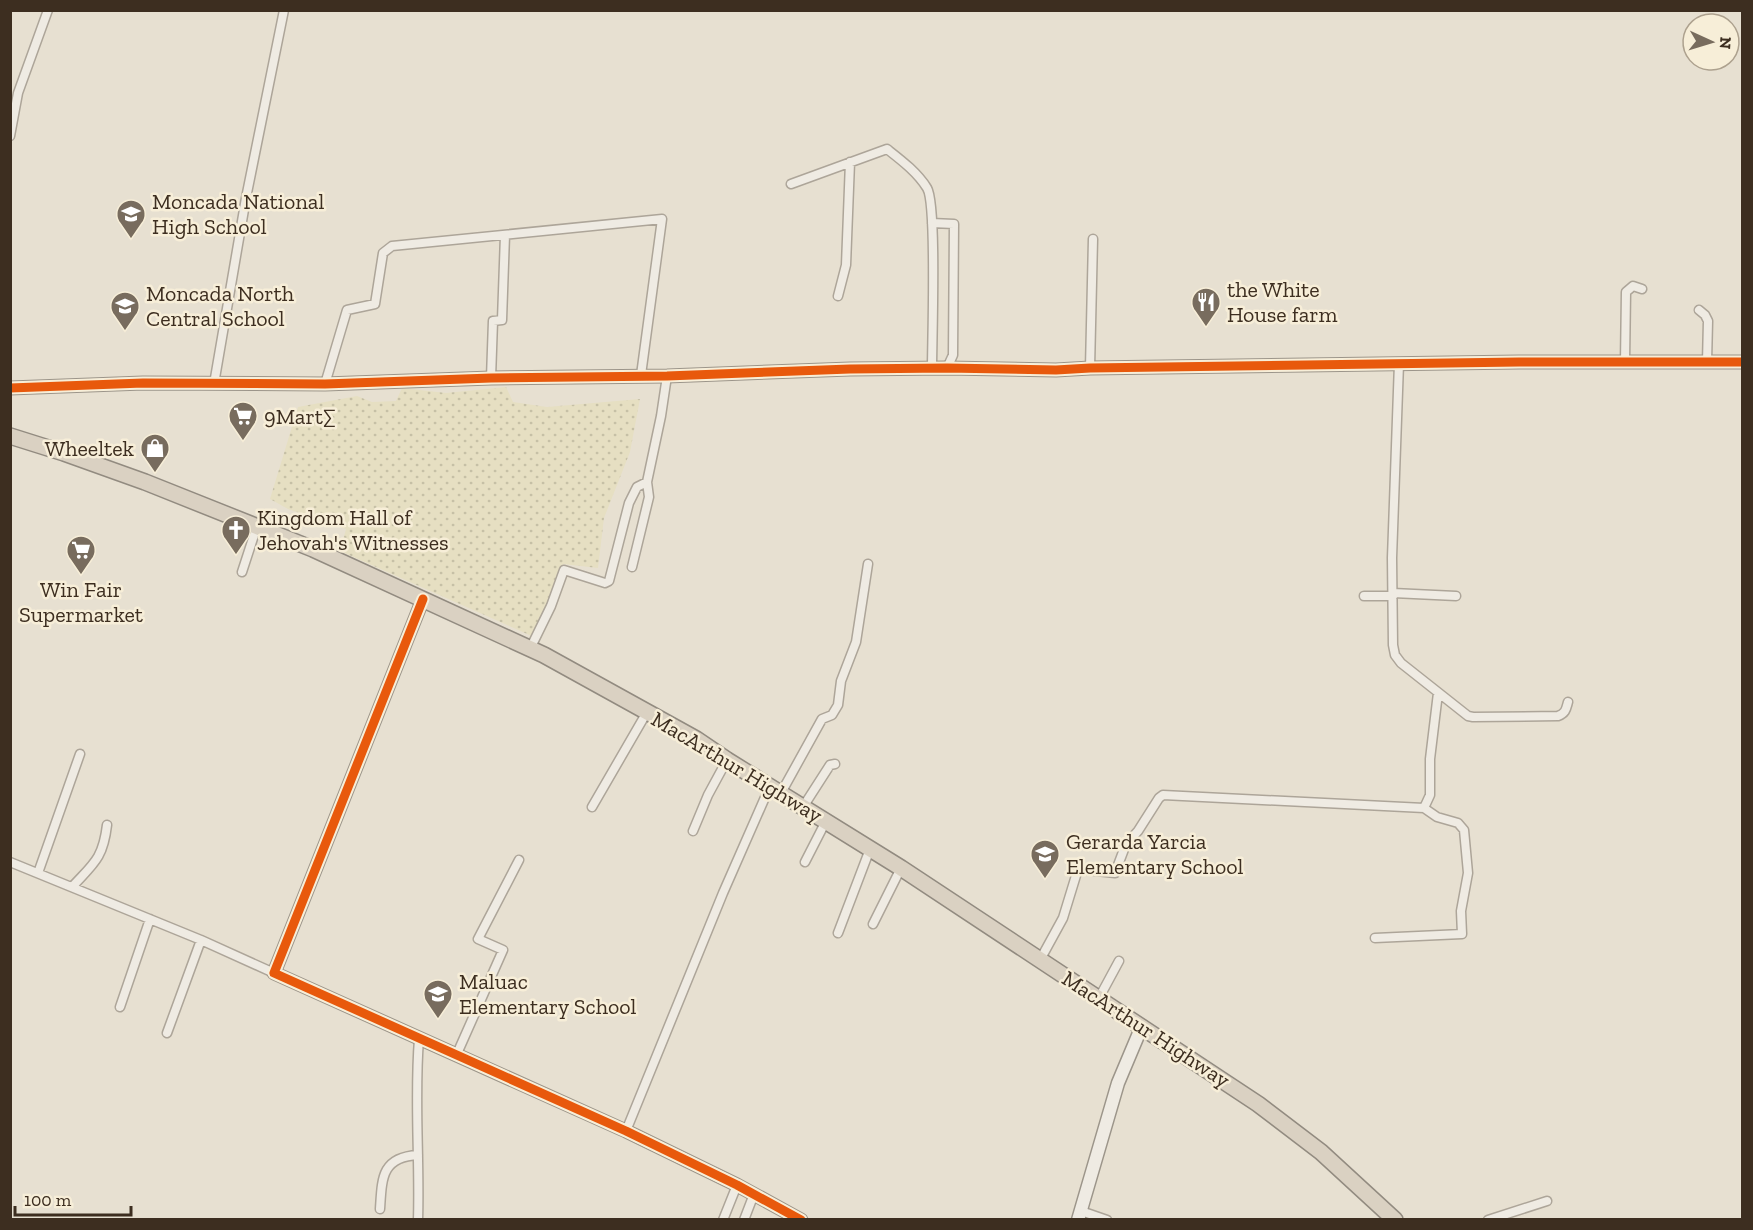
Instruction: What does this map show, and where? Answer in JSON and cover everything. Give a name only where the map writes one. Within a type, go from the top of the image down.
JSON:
[{"type":"highway","name":"MacArthur Highway","points":[[10,436],[74,456],[257,525],[530,649],[696,739],[901,868],[1234,1088],[1304,1137],[1395,1220]]},
{"type":"street","points":[[10,136],[18,93],[48,10]]},
{"type":"street","points":[[214,384],[246,198],[284,10]]},
{"type":"street","points":[[791,184],[887,149],[913,171],[928,190],[932,223],[932,368]]},
{"type":"street","points":[[838,296],[846,264],[850,162]]},
{"type":"street","points":[[325,384],[347,310],[375,304],[383,254],[392,246],[662,219],[641,375]]},
{"type":"street","points":[[932,223],[954,224],[952,355],[947,368]]},
{"type":"street","points":[[490,378],[493,321],[502,320],[506,235]]},
{"type":"street","points":[[1090,368],[1093,240]]},
{"type":"street","points":[[1625,362],[1626,292],[1633,286],[1642,289]]},
{"type":"street","points":[[1699,310],[1708,321],[1707,362]]},
{"type":"street","points":[[10,388],[65,385],[325,384],[932,368],[1056,370],[1399,363],[1743,362]]},
{"type":"street","points":[[1399,363],[1392,558],[1395,655],[1401,663],[1438,693],[1473,717],[1558,716],[1566,711],[1568,702]]},
{"type":"street","points":[[632,567],[649,496],[647,482],[662,416],[667,376]]},
{"type":"street","points":[[530,649],[548,614],[564,570],[606,583],[609,581],[629,503],[637,487],[647,482]]},
{"type":"street","points":[[242,572],[257,525]]},
{"type":"street","points":[[626,1131],[723,893],[776,790],[822,719],[836,711],[841,681],[856,642],[868,564]]},
{"type":"street","points":[[1364,596],[1456,596]]},
{"type":"street","points":[[274,973],[423,599]]},
{"type":"street","points":[[1424,808],[1430,795],[1430,759],[1438,693]]},
{"type":"street","points":[[592,807],[648,712]]},
{"type":"street","points":[[38,873],[80,754]]},
{"type":"street","points":[[693,831],[708,795],[727,760]]},
{"type":"street","points":[[804,807],[830,765],[835,764]]},
{"type":"street","points":[[1040,960],[1063,918],[1078,869],[1115,873],[1126,844],[1163,795],[1424,808],[1437,817],[1458,823],[1464,830],[1468,873],[1461,911],[1464,930],[1462,934],[1375,938]]},
{"type":"street","points":[[805,862],[826,821]]},
{"type":"street","points":[[72,887],[101,853],[105,845],[107,825]]},
{"type":"street","points":[[838,933],[870,849]]},
{"type":"street","points":[[456,1056],[503,951],[478,939],[519,860]]},
{"type":"street","points":[[10,862],[201,940],[626,1131],[737,1185],[801,1220]]},
{"type":"street","points":[[873,924],[901,868]]},
{"type":"street","points":[[120,1007],[150,919]]},
{"type":"street","points":[[167,1033],[201,940]]},
{"type":"street","points":[[1100,998],[1119,961]]},
{"type":"street","points":[[1107,1220],[1079,1215],[1118,1083],[1142,1026]]},
{"type":"street","points":[[418,1220],[416,1082],[419,1039]]},
{"type":"street","points":[[380,1209],[382,1179],[388,1166],[405,1156],[418,1155]]},
{"type":"street","points":[[723,1220],[737,1185]]},
{"type":"street","points":[[744,1220],[754,1194]]},
{"type":"street","points":[[1488,1220],[1546,1201]]},
{"type":"shaded area","points":[[506,387],[513,402],[547,407],[640,399],[630,452],[604,518],[598,568],[563,564],[534,637],[340,551],[346,529],[288,509],[270,499],[298,407],[357,396],[372,402],[396,401],[402,388],[446,393]]},
{"type":"cycle path","points":[[10,388],[143,383],[325,384],[850,369],[1056,370],[1519,362],[1742,362]]},
{"type":"cycle path","points":[[423,599],[274,973],[626,1131],[737,1185],[801,1220]]},
{"type":"place","name":"Moncada National High School","points":[[131,240]]},
{"type":"place","name":"the White House farm","points":[[1206,328]]},
{"type":"place","name":"Moncada North Central School","points":[[125,332]]},
{"type":"place","name":"9Mart∑","points":[[243,442]]},
{"type":"place","name":"Wheeltek","points":[[155,474]]},
{"type":"place","name":"Kingdom Hall of Jehovah's Witnesses","points":[[236,556]]},
{"type":"place","name":"Win Fair Supermarket","points":[[81,576]]},
{"type":"place","name":"Gerarda Yarcia Elementary School","points":[[1045,880]]},
{"type":"place","name":"Maluac Elementary School","points":[[438,1020]]}]
